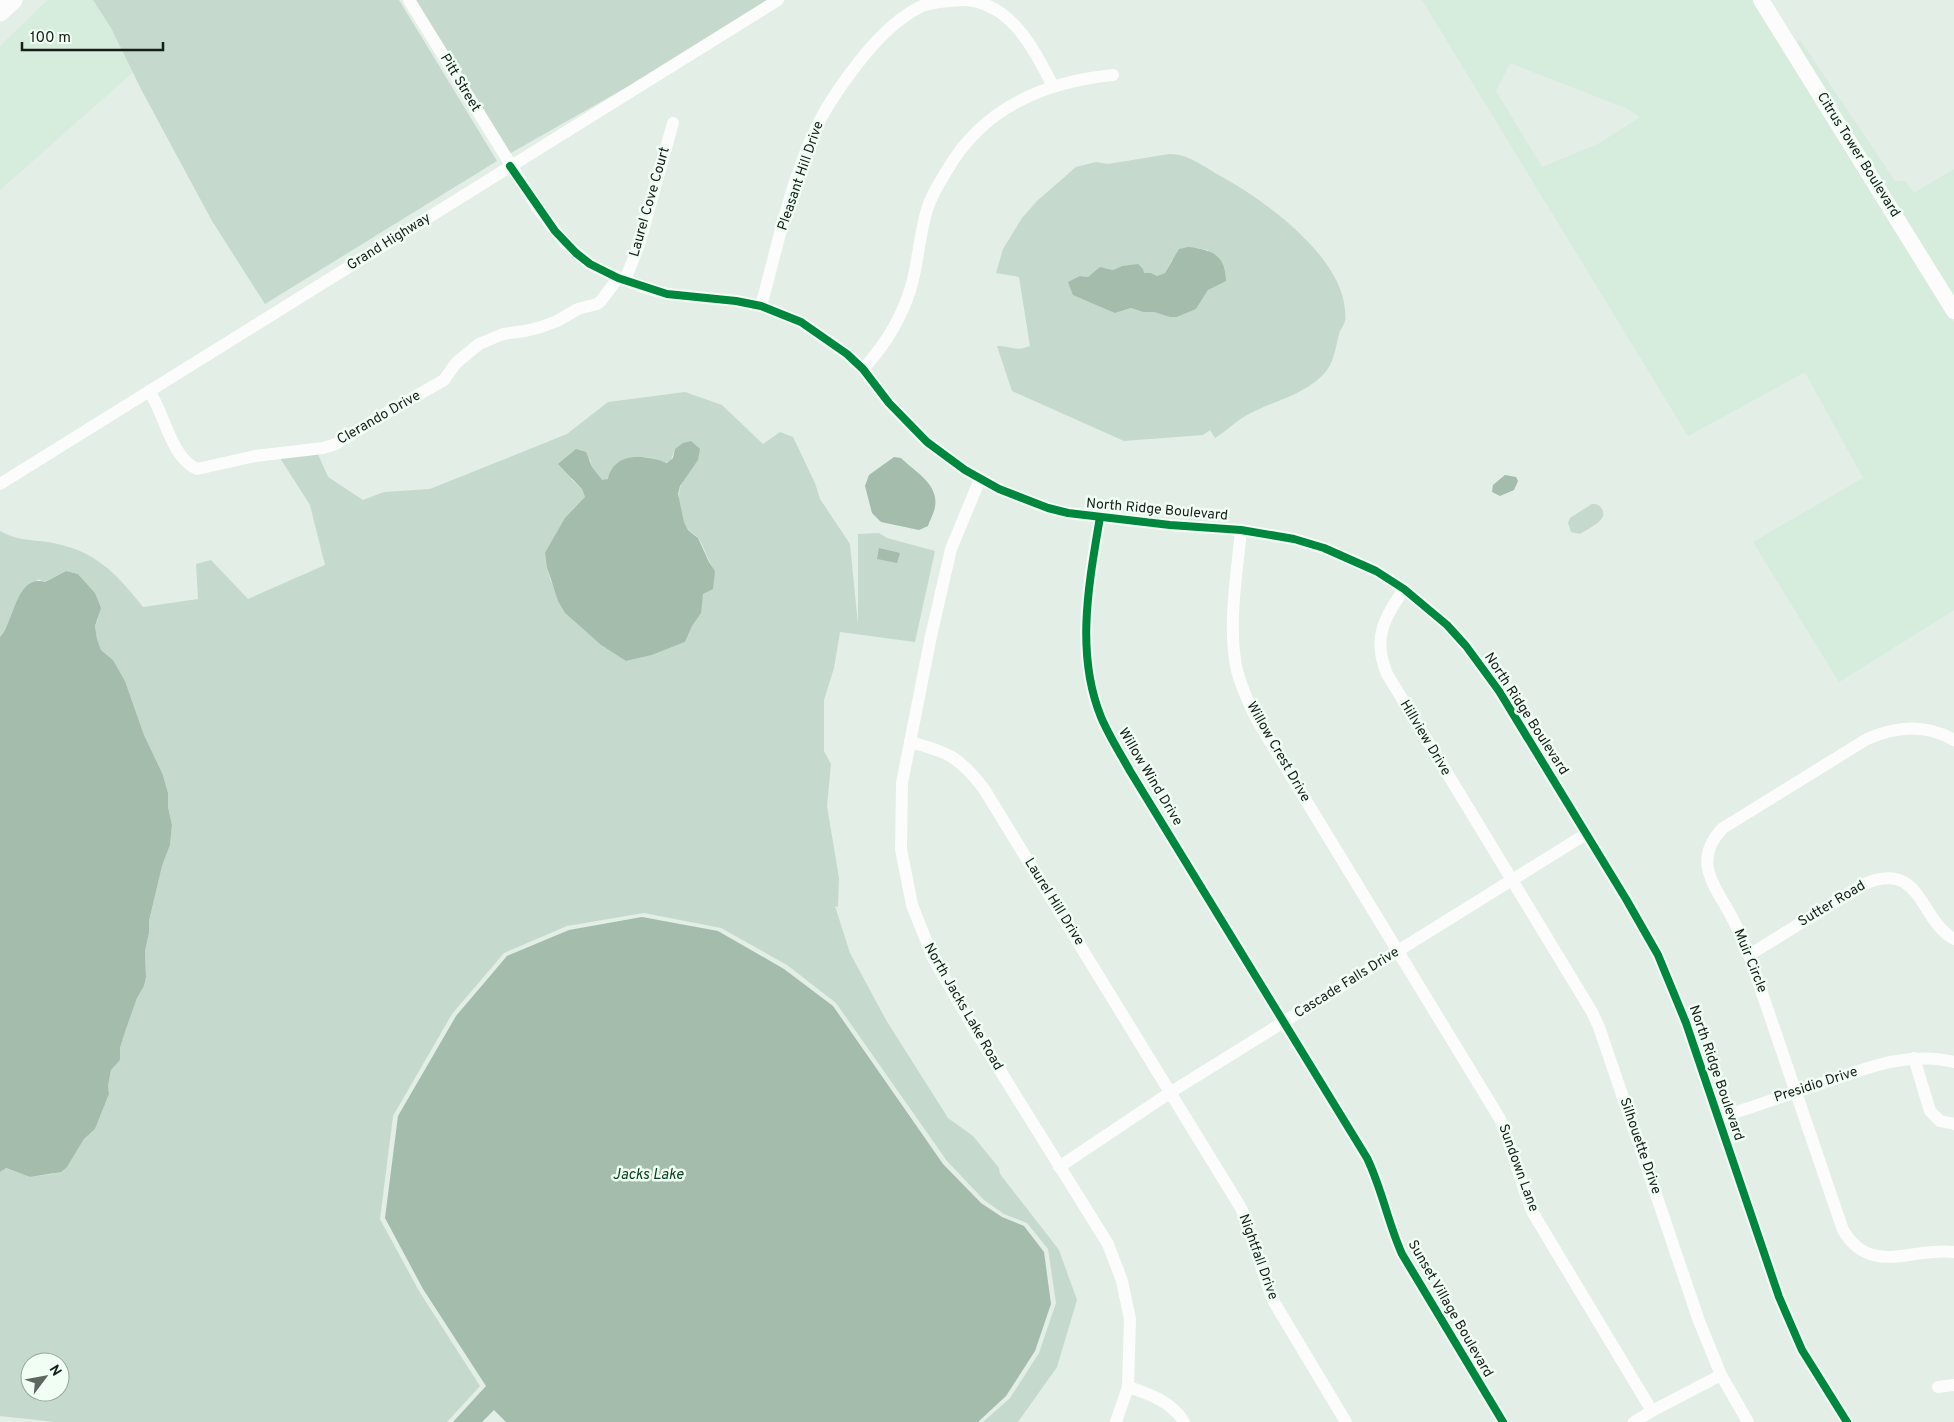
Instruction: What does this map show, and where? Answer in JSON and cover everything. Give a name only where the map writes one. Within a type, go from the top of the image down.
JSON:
[{"type":"highway","points":[[0,12],[13,0]]},
{"type":"main road","name":"Citrus Tower Boulevard","points":[[1761,0],[1954,312]]},
{"type":"street","name":"Pitt Street","points":[[409,0],[510,166]]},
{"type":"street","name":"Grand Highway","points":[[0,484],[778,0]]},
{"type":"street","name":"Pleasant Hill Drive","points":[[761,306],[797,179],[809,145],[834,96],[870,48],[907,15],[932,3],[965,0],[985,5],[1012,22],[1033,48],[1053,86]]},
{"type":"street","points":[[510,166],[537,207],[565,243],[590,264],[622,279],[667,294],[736,301],[761,306],[801,322],[848,354],[863,369],[880,350],[898,322],[913,279],[917,252],[930,202],[951,163],[964,144],[996,115],[1014,103],[1053,86],[1114,75]]},
{"type":"street","name":"Laurel Cove Court","points":[[622,279],[638,246],[673,123]]},
{"type":"street","name":"Clerando Drive","points":[[150,391],[177,450],[184,460],[197,469],[255,456],[323,448],[345,439],[444,380],[456,363],[479,344],[503,334],[542,327],[578,309],[597,304],[622,279]]},
{"type":"street","name":"North Ridge Boulevard","points":[[863,369],[889,403],[927,442],[942,455],[980,480],[999,489],[1048,508],[1068,513],[1241,530],[1286,537],[1324,548],[1376,571],[1404,589],[1447,625],[1482,666],[1626,899],[1662,963],[1686,1023],[1779,1297],[1802,1350],[1847,1422]]},
{"type":"street","name":"North Jacks Lake Road","points":[[980,480],[951,549],[931,636],[902,783],[901,849],[910,898],[918,922],[946,982],[1108,1244],[1122,1281],[1130,1319],[1128,1387],[1116,1422]]},
{"type":"street","name":"Willow Wind Drive","points":[[1100,517],[1086,617],[1088,671],[1100,715],[1130,771],[1284,1021]]},
{"type":"street","name":"Willow Crest Drive","points":[[1241,530],[1233,627],[1236,666],[1244,692],[1257,720],[1398,951]]},
{"type":"street","name":"Hillview Drive","points":[[1404,589],[1387,614],[1382,627],[1380,639],[1382,663],[1512,880]]},
{"type":"street","name":"Muir Circle","points":[[1954,740],[1934,731],[1920,728],[1907,727],[1882,732],[1867,739],[1723,828],[1716,836],[1708,854],[1709,875],[1749,955],[1843,1230],[1849,1240],[1866,1253],[1885,1258],[1930,1251],[1954,1252]]},
{"type":"street","name":"Laurel Hill Drive","points":[[910,742],[939,750],[952,756],[974,776],[999,812],[1170,1092]]},
{"type":"street","name":"Cascade Falls Drive","points":[[1059,1167],[1170,1092],[1586,834]]},
{"type":"street","name":"Sutter Road","points":[[1749,955],[1864,884],[1882,878],[1902,881],[1911,886],[1942,930],[1954,939]]},
{"type":"street","name":"Silhouette Drive","points":[[1512,880],[1592,1012],[1599,1027],[1699,1321],[1721,1375],[1748,1422]]},
{"type":"street","name":"Sundown Lane","points":[[1398,951],[1500,1119],[1510,1143],[1525,1193],[1540,1226],[1652,1411]]},
{"type":"street","name":"Sunset Village Boulevard","points":[[1284,1021],[1367,1158],[1378,1183],[1394,1238],[1409,1268],[1503,1422]]},
{"type":"street","points":[[1914,1058],[1930,1111],[1940,1120],[1954,1124]]},
{"type":"street","name":"Presidio Drive","points":[[1719,1118],[1884,1063],[1914,1058],[1930,1058],[1954,1062]]},
{"type":"street","name":"Nightfall Drive","points":[[1170,1092],[1241,1208],[1274,1302],[1346,1422]]},
{"type":"street","points":[[1634,1422],[1721,1375]]},
{"type":"street","points":[[1938,1387],[1954,1386]]},
{"type":"street","points":[[1128,1387],[1162,1400],[1180,1415],[1184,1422]]},
{"type":"shaded area","points":[[48,0],[93,0],[111,28],[133,72],[0,190],[0,46]]},
{"type":"shaded area","points":[[93,0],[399,0],[497,161],[265,304],[212,221],[142,91],[111,28]]},
{"type":"shaded area","points":[[416,0],[771,0],[664,66],[509,154]]},
{"type":"shaded area","points":[[1422,0],[1754,0],[1954,322],[1954,610],[1839,682],[1753,542],[1863,478],[1805,372],[1688,436]],"holes":[[[1510,63],[1628,109],[1640,117],[1598,144],[1542,167],[1496,91]]]},
{"type":"shaded area","points":[[1800,40],[1895,181],[1905,181],[1914,193],[1954,169],[1954,301],[1794,43]]},
{"type":"shaded area","points":[[1169,154],[1183,156],[1197,162],[1241,188],[1280,216],[1299,233],[1330,270],[1340,290],[1345,310],[1345,321],[1331,362],[1319,379],[1298,392],[1242,418],[1215,438],[1210,430],[1203,435],[1124,441],[1012,391],[997,346],[1017,349],[1030,346],[1019,277],[996,273],[1003,249],[1022,218],[1037,201],[1076,167],[1096,162],[1108,164]],"holes":[[[1197,248],[1208,250],[1215,285],[1208,290],[1196,309],[1177,317],[1154,312],[1143,312],[1131,308],[1115,313],[1103,306],[1080,276],[1088,277],[1106,268],[1113,270],[1122,266],[1137,265],[1144,273],[1151,273],[1157,276],[1165,273],[1172,260]]]},
{"type":"shaded area","points":[[685,392],[722,405],[763,444],[780,432],[793,437],[815,483],[820,499],[850,544],[858,625],[858,534],[879,533],[887,538],[935,551],[915,642],[840,632],[834,668],[824,700],[824,751],[831,764],[827,806],[839,878],[838,907],[835,906],[850,953],[886,1020],[948,1118],[973,1136],[1059,1250],[1077,1300],[1057,1367],[1018,1422],[983,1422],[1010,1398],[1039,1353],[1056,1303],[1048,1249],[1027,1223],[1004,1214],[984,1200],[947,1161],[836,1003],[787,965],[721,928],[644,913],[567,926],[504,953],[452,1014],[393,1116],[380,1219],[419,1291],[480,1386],[447,1422],[55,1422],[0,1416],[0,1172],[5,1168],[30,1177],[52,1174],[67,1167],[84,1139],[95,1129],[109,1094],[108,1086],[111,1070],[120,1060],[120,1048],[125,1032],[137,998],[144,986],[146,977],[145,951],[149,933],[149,921],[162,866],[170,845],[172,825],[168,807],[168,793],[163,775],[144,735],[125,681],[113,660],[101,650],[97,639],[95,626],[98,619],[95,593],[78,574],[66,571],[44,582],[38,579],[0,637],[0,531],[18,538],[64,546],[91,557],[113,573],[143,607],[198,599],[196,564],[211,560],[248,599],[325,565],[310,505],[280,458],[314,445],[328,477],[363,500],[384,492],[430,489],[567,434],[608,402]],"holes":[[[675,449],[684,479],[679,490],[681,516],[687,528],[699,539],[715,571],[708,590],[703,594],[700,613],[685,642],[652,655],[626,661],[601,645],[565,613],[550,579],[545,553],[574,508],[585,497],[582,489],[571,479],[590,459],[592,467],[602,481],[612,477],[639,458],[647,457],[662,462],[670,462]]]},
{"type":"shaded area","points":[[1592,504],[1598,505],[1602,509],[1603,513],[1600,521],[1580,534],[1571,532],[1568,523],[1570,518]]},
{"type":"water","points":[[1188,247],[1204,250],[1216,255],[1223,265],[1226,281],[1208,290],[1196,309],[1177,317],[1154,312],[1143,312],[1131,308],[1115,313],[1073,295],[1068,282],[1080,276],[1088,277],[1100,267],[1113,270],[1122,266],[1138,264],[1144,273],[1151,273],[1157,276],[1165,273],[1179,249]]},
{"type":"water","points":[[691,441],[700,449],[698,460],[680,486],[678,494],[684,522],[688,530],[698,538],[715,571],[713,589],[703,594],[701,613],[692,626],[685,642],[652,655],[626,661],[601,645],[565,613],[558,601],[547,567],[545,553],[565,518],[585,497],[582,489],[558,464],[576,449],[586,452],[592,467],[602,480],[608,479],[611,470],[624,460],[641,457],[667,463],[673,458],[675,449],[683,443]]},
{"type":"water","points":[[894,457],[901,458],[925,479],[933,492],[935,507],[933,514],[928,526],[919,530],[881,522],[872,513],[865,486],[869,475]]},
{"type":"water","points":[[1505,475],[1516,477],[1518,481],[1514,490],[1500,496],[1492,492],[1493,485]]},
{"type":"water","points":[[879,548],[900,553],[897,563],[877,559]]},
{"type":"water","points":[[66,571],[78,574],[95,593],[101,608],[95,626],[97,639],[101,650],[113,660],[125,681],[144,735],[163,775],[168,793],[168,807],[172,825],[170,845],[162,866],[149,921],[149,933],[145,951],[146,977],[144,986],[137,998],[125,1032],[120,1048],[120,1060],[111,1070],[108,1086],[109,1094],[95,1129],[84,1139],[67,1167],[61,1172],[30,1177],[6,1168],[0,1172],[0,637],[5,630],[17,601],[28,585],[35,581],[45,582]]},
{"type":"water","name":"Jacks Lake","points":[[642,917],[718,931],[784,969],[833,1006],[943,1164],[981,1203],[1002,1217],[1024,1226],[1044,1252],[1051,1304],[1035,1351],[1006,1396],[978,1422],[506,1422],[494,1410],[482,1422],[453,1422],[486,1386],[423,1289],[385,1218],[398,1116],[456,1016],[507,956],[569,930]]},
{"type":"cycle path","points":[[510,166],[555,231],[576,253],[590,264],[618,278],[667,294],[736,301],[761,306],[801,322],[847,354],[863,369],[889,403],[927,442],[965,470],[999,489],[1048,508],[1068,513],[1170,525],[1241,530],[1294,539],[1324,548],[1376,571],[1404,589],[1447,625],[1466,646],[1499,691],[1658,955],[1686,1023],[1779,1297],[1802,1350],[1847,1422]]},
{"type":"cycle path","points":[[1100,517],[1089,592],[1086,643],[1093,693],[1104,724],[1130,771],[1367,1158],[1402,1254],[1503,1422]]}]
